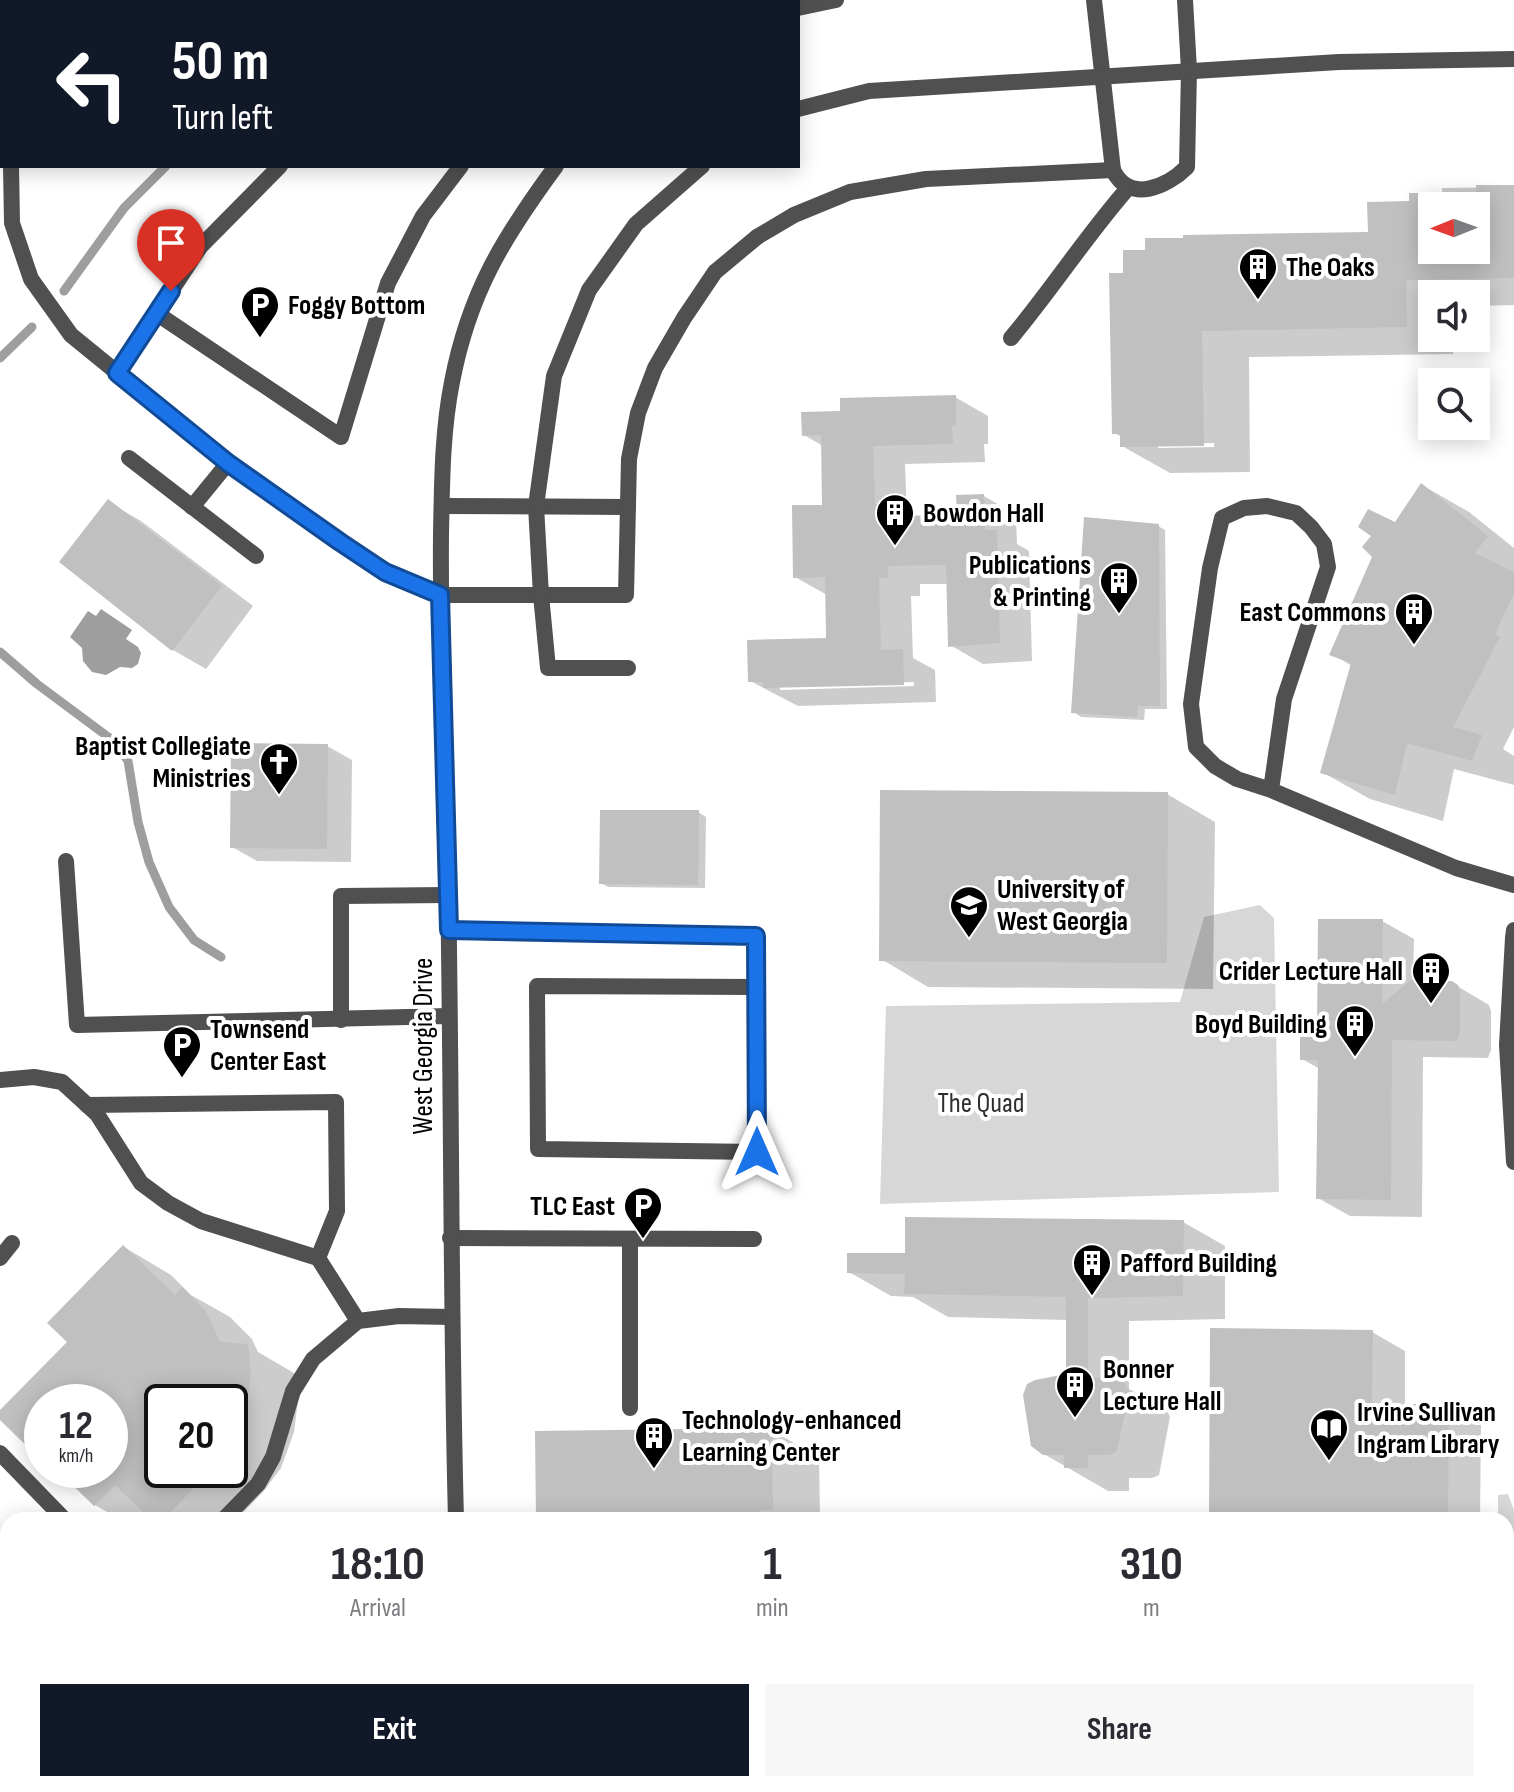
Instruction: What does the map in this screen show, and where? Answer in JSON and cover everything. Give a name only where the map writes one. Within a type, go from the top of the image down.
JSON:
[{"type":"street","points":[[800,8],[836,0]]},
{"type":"street","points":[[1094,0],[1113,170],[1118,181],[1128,188],[1159,186],[1174,180],[1187,167],[1189,70],[1185,0]]},
{"type":"street","points":[[800,108],[869,91],[1339,62],[1514,59]]},
{"type":"street","points":[[11,168],[12,223],[31,279],[71,335],[228,463],[385,572],[440,595],[626,595],[629,459],[638,413],[655,368],[715,272],[757,237],[821,202],[880,186],[926,179],[1113,170]]},
{"type":"street","points":[[117,373],[200,247],[278,168]]},
{"type":"street","points":[[156,313],[341,437],[388,283],[423,216],[459,168]]},
{"type":"street","name":"West Georgia Drive","points":[[456,1512],[450,1238],[449,930],[440,595],[445,439],[451,385],[462,337],[492,261],[555,168]]},
{"type":"street","points":[[628,668],[548,668],[536,506],[554,376],[589,290],[636,224],[700,168]]},
{"type":"street","points":[[1011,338],[1050,291],[1094,227],[1128,188]]},
{"type":"street","points":[[129,458],[256,556]]},
{"type":"street","points":[[192,507],[228,463]]},
{"type":"street","points":[[442,506],[628,507]]},
{"type":"street","points":[[1271,790],[1284,699],[1328,567],[1324,544],[1311,527],[1296,513],[1267,506],[1244,508],[1222,518],[1210,568],[1191,704],[1196,747],[1215,766],[1237,779],[1271,790],[1456,868],[1514,885]]},
{"type":"street","points":[[66,861],[77,1025],[449,1016]]},
{"type":"street","points":[[341,1020],[341,896],[448,895]]},
{"type":"street","points":[[449,930],[756,936],[758,987],[757,1152],[538,1149],[537,986],[758,987]]},
{"type":"street","points":[[1514,930],[1507,1045],[1514,1162]]},
{"type":"street","points":[[0,1075],[62,1082],[97,1114],[141,1183],[168,1203],[201,1221],[318,1258],[358,1321]]},
{"type":"street","points":[[87,1105],[336,1102],[337,1211],[318,1258]]},
{"type":"street","points":[[450,1238],[754,1239]]},
{"type":"street","points":[[630,1239],[630,1408]]},
{"type":"street","points":[[0,1258],[12,1243]]},
{"type":"street","points":[[231,1512],[258,1484],[273,1457],[293,1391],[313,1359],[358,1321],[399,1316],[451,1317]]},
{"type":"street","points":[[0,1453],[57,1512]]},
{"type":"green space","name":"The Quad","points":[[1260,905],[1274,918],[1279,1192],[880,1204],[886,1006],[1180,1002],[1204,917]]},
{"type":"green space","points":[[1508,1494],[1514,1512],[1498,1512],[1498,1495]]},
{"type":"shaded area","points":[[101,609],[132,630],[126,639],[141,653],[138,664],[132,668],[120,667],[106,675],[92,672],[83,661],[82,648],[70,637],[88,611],[96,616]]},
{"type":"building","name":"The Oaks","points":[[1476,185],[1514,185],[1514,278],[1406,280],[1407,327],[1202,331],[1204,446],[1120,447],[1120,434],[1112,434],[1109,273],[1123,273],[1123,250],[1145,250],[1145,238],[1183,238],[1183,235],[1368,232],[1367,202],[1409,201],[1409,193],[1418,193],[1418,264],[1490,264],[1490,192],[1476,192]]},
{"type":"building","name":"Bowdon Hall","points":[[956,395],[953,444],[873,446],[875,504],[887,503],[888,516],[957,515],[956,495],[984,494],[985,530],[997,530],[1000,643],[948,647],[946,565],[888,566],[888,578],[879,578],[881,650],[903,649],[904,685],[763,688],[763,682],[748,682],[747,640],[826,638],[825,577],[793,578],[792,505],[822,505],[821,435],[802,436],[801,412],[840,411],[840,398]]},
{"type":"building","name":"East Commons","points":[[1421,483],[1488,536],[1475,553],[1514,572],[1514,593],[1495,634],[1500,637],[1453,727],[1482,735],[1472,761],[1407,743],[1395,795],[1320,773],[1351,663],[1329,655],[1372,557],[1362,547],[1371,536],[1358,527],[1368,509],[1395,522]]},
{"type":"building","points":[[108,499],[222,586],[172,651],[59,562]]},
{"type":"building","name":"Publications & Printing","points":[[1084,517],[1159,524],[1160,706],[1138,706],[1137,717],[1071,713]]},
{"type":"building","name":"Baptist Collegiate Ministries","points":[[231,743],[328,744],[327,849],[230,848]]},
{"type":"building","points":[[880,790],[1168,792],[1167,963],[879,961]]},
{"type":"building","points":[[600,810],[699,810],[698,885],[599,884]]},
{"type":"building","name":"Boyd Building","points":[[1318,919],[1383,919],[1382,1004],[1411,980],[1452,981],[1458,985],[1460,992],[1457,1041],[1392,1040],[1391,1200],[1316,1199],[1318,1060],[1300,1060],[1300,1034],[1317,1034]]},
{"type":"building","name":"Pafford Building","points":[[905,1217],[1184,1220],[1183,1296],[1088,1298],[1088,1376],[1117,1380],[1125,1384],[1129,1392],[1117,1451],[1109,1455],[1088,1455],[1088,1468],[1064,1468],[1064,1455],[1043,1455],[1031,1446],[1023,1395],[1027,1384],[1035,1380],[1066,1374],[1066,1297],[904,1294],[905,1274],[847,1273],[847,1253],[905,1253]]},
{"type":"building","points":[[123,1245],[175,1295],[182,1287],[205,1310],[220,1342],[248,1344],[251,1373],[248,1395],[248,1384],[144,1384],[144,1488],[194,1488],[171,1512],[143,1512],[118,1488],[128,1488],[128,1384],[26,1384],[67,1342],[47,1323]]},
{"type":"building","name":"Irvine Sullivan Ingram Library","points":[[1210,1328],[1373,1330],[1372,1404],[1449,1404],[1448,1512],[1209,1512]]},
{"type":"building","points":[[24,1386],[24,1443],[0,1420],[0,1410]]},
{"type":"building","name":"Technology-enhanced Learning Center","points":[[772,1428],[773,1510],[536,1512],[535,1431]]},
{"type":"building","points":[[76,1488],[112,1488],[94,1506]]},
{"type":"waterway","points":[[64,291],[124,208],[164,168]]},
{"type":"waterway","points":[[0,358],[32,327]]},
{"type":"waterway","points":[[0,652],[115,742],[128,761],[138,822],[149,862],[169,907],[194,940],[221,957]]},
{"type":"place","name":"The Oaks","points":[[1258,301]]},
{"type":"place","name":"Foggy Bottom","points":[[260,339]]},
{"type":"place","name":"Bowdon Hall","points":[[895,547]]},
{"type":"place","name":"Publications & Printing","points":[[1119,615]]},
{"type":"place","name":"East Commons","points":[[1414,646]]},
{"type":"place","name":"Baptist Collegiate Ministries","points":[[279,796]]},
{"type":"place","name":"University of West Georgia","points":[[969,939]]},
{"type":"place","name":"Crider Lecture Hall","points":[[1431,1005]]},
{"type":"place","name":"Boyd Building","points":[[1355,1058]]},
{"type":"place","name":"Townsend Center East","points":[[182,1079]]},
{"type":"place","name":"TLC East","points":[[643,1240]]},
{"type":"place","name":"Pafford Building","points":[[1092,1297]]},
{"type":"place","name":"Bonner Lecture Hall","points":[[1075,1419]]},
{"type":"place","name":"Irvine Sullivan Ingram Library","points":[[1329,1462]]},
{"type":"place","name":"Technology-enhanced Learning Center","points":[[654,1470]]},
{"type":"route","points":[[171,291],[117,373],[208,448],[340,542],[385,572],[440,595],[449,930],[756,936],[757,1152]]}]
